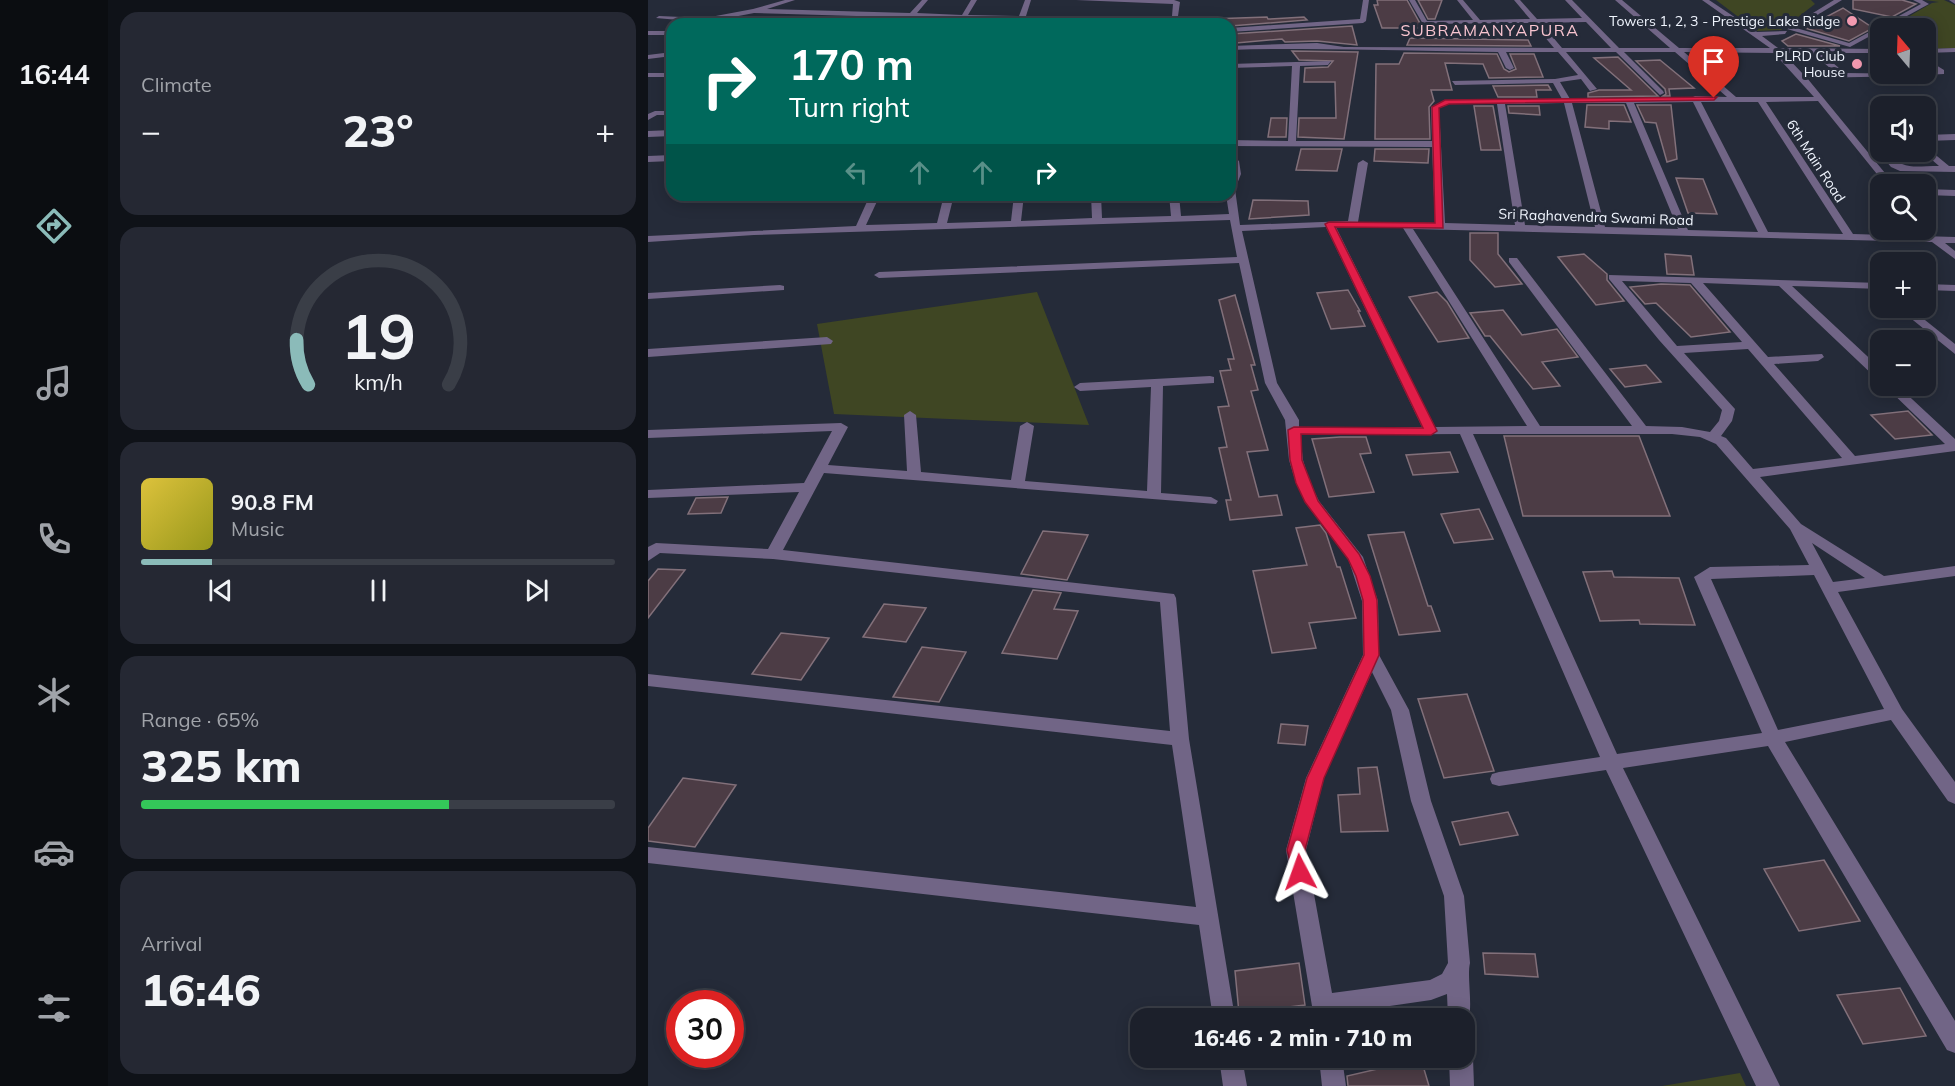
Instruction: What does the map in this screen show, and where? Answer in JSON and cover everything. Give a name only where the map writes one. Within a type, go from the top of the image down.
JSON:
[{"type":"street","points":[[716,18],[754,11],[792,0]]},
{"type":"street","points":[[911,16],[925,0]]},
{"type":"street","points":[[965,17],[974,0]]},
{"type":"street","points":[[754,11],[1022,18],[1028,0]]},
{"type":"street","points":[[1079,0],[1121,5],[1177,2],[1175,16]]},
{"type":"street","points":[[1236,47],[1299,36],[1363,21],[1366,0]]},
{"type":"street","points":[[1412,0],[1429,33]]},
{"type":"street","points":[[1460,0],[1478,22]]},
{"type":"street","points":[[1518,0],[1533,21],[1593,89]]},
{"type":"street","points":[[1568,0],[1660,93]]},
{"type":"street","points":[[1618,0],[1733,98]]},
{"type":"street","points":[[1705,0],[1774,50],[1801,76],[1881,174]]},
{"type":"street","points":[[1839,0],[1810,14],[1790,29],[1791,31],[1870,49]]},
{"type":"street","points":[[1236,30],[1299,36],[1386,52],[1774,50],[1851,45],[1926,4],[1916,0]]},
{"type":"street","points":[[658,18],[666,18]]},
{"type":"street","points":[[1425,23],[1588,20]]},
{"type":"street","points":[[650,32],[666,29]]},
{"type":"street","points":[[1244,29],[1254,40]]},
{"type":"street","points":[[650,32],[666,33]]},
{"type":"street","points":[[1753,34],[1785,32]]},
{"type":"street","points":[[1501,50],[1510,68]]},
{"type":"street","points":[[1774,50],[1870,51]]},
{"type":"street","points":[[1936,51],[1954,51]]},
{"type":"street","points":[[1815,52],[1843,75]]},
{"type":"street","points":[[648,57],[666,55]]},
{"type":"street","points":[[1236,66],[1328,63]]},
{"type":"street","points":[[1292,143],[1296,64]]},
{"type":"street","points":[[648,75],[666,74]]},
{"type":"street","points":[[1801,76],[1870,75]]},
{"type":"street","points":[[1455,83],[1555,81],[1582,76]]},
{"type":"street","points":[[1555,81],[1567,101],[1601,231]]},
{"type":"street","points":[[1514,82],[1525,102]]},
{"type":"street","points":[[1440,226],[1435,107],[1448,102],[1695,98],[1819,99]]},
{"type":"street","points":[[1695,98],[1765,235]]},
{"type":"street","name":"6th Main Road","points":[[1760,99],[1850,237]]},
{"type":"street","points":[[1629,100],[1685,234]]},
{"type":"street","points":[[1501,102],[1521,229]]},
{"type":"street","points":[[651,116],[666,105]]},
{"type":"street","points":[[651,116],[666,114]]},
{"type":"street","points":[[648,134],[666,133]]},
{"type":"street","points":[[1936,138],[1955,138]]},
{"type":"street","points":[[1236,143],[1437,144]]},
{"type":"street","points":[[1863,155],[1870,154]]},
{"type":"street","points":[[648,159],[666,158]]},
{"type":"street","points":[[1936,158],[1951,169]]},
{"type":"street","points":[[1895,162],[1903,169],[1951,169]]},
{"type":"street","points":[[1352,225],[1363,163]]},
{"type":"street","points":[[1936,192],[1955,193]]},
{"type":"street","points":[[861,228],[872,201]]},
{"type":"street","points":[[942,225],[948,201]]},
{"type":"street","points":[[1016,223],[1018,201]]},
{"type":"street","points":[[1096,201],[1097,220]]},
{"type":"street","points":[[1175,201],[1176,217]]},
{"type":"street","points":[[1232,201],[1242,260],[1271,383],[1294,430],[1296,460],[1302,483],[1312,502],[1354,557],[1363,576],[1370,600],[1371,655],[1315,778],[1296,850],[1323,1008]]},
{"type":"street","name":"Sri Raghavendra Swami Road","points":[[648,239],[861,228],[1176,217],[1235,222],[1870,237]]},
{"type":"street","points":[[1329,224],[1431,431]]},
{"type":"street","points":[[1406,225],[1536,430]]},
{"type":"street","name":"Sri Raghavendra Swami Road","points":[[1936,239],[1955,240]]},
{"type":"street","points":[[1935,240],[1955,256]]},
{"type":"street","points":[[879,275],[1242,260]]},
{"type":"street","points":[[1513,260],[1642,430]]},
{"type":"street","points":[[1169,262],[1169,276]]},
{"type":"street","points":[[1712,436],[1720,430],[1729,416],[1729,409],[1613,277],[1870,286]]},
{"type":"street","points":[[1693,279],[1852,461]]},
{"type":"street","points":[[1782,283],[1870,366]]},
{"type":"street","points":[[1936,287],[1955,288]]},
{"type":"street","points":[[648,296],[780,288]]},
{"type":"street","points":[[1916,318],[1955,350]]},
{"type":"street","points":[[648,352],[827,341]]},
{"type":"street","points":[[1675,350],[1753,345]]},
{"type":"street","points":[[1767,361],[1818,357]]},
{"type":"street","points":[[1080,387],[1210,380]]},
{"type":"street","points":[[1154,496],[1157,383]]},
{"type":"street","points":[[1901,396],[1955,447]]},
{"type":"street","points":[[910,415],[914,476]]},
{"type":"street","points":[[1017,484],[1027,426]]},
{"type":"street","points":[[648,434],[841,427],[773,554]]},
{"type":"street","points":[[1294,430],[1642,430],[1683,431],[1712,436],[1726,445],[1796,527],[1821,570],[1894,713],[1955,796]]},
{"type":"street","points":[[1465,431],[1611,761],[1768,1086]]},
{"type":"street","points":[[1749,474],[1955,447]]},
{"type":"street","points":[[819,468],[1212,501]]},
{"type":"street","points":[[648,494],[809,487]]},
{"type":"street","points":[[1796,527],[1881,581]]},
{"type":"street","points":[[648,556],[656,548],[773,554],[1168,598],[1180,740],[1222,1008]]},
{"type":"street","points":[[1821,570],[1710,572],[1702,577],[1773,738],[1955,1042]]},
{"type":"street","points":[[1830,588],[1955,571]]},
{"type":"street","points":[[1371,655],[1400,710],[1422,801],[1454,896],[1459,963],[1457,974],[1459,1008]]},
{"type":"street","points":[[648,680],[1180,740]]},
{"type":"street","points":[[1499,779],[1773,738],[1894,713]]},
{"type":"street","points":[[648,855],[1208,917]]},
{"type":"street","points":[[1343,1008],[1431,990],[1447,984],[1457,974]]},
{"type":"street","points":[[1232,1068],[1235,1086]]},
{"type":"street","points":[[1332,1068],[1334,1086]]},
{"type":"street","points":[[1461,1068],[1462,1086]]},
{"type":"green space","points":[[1716,0],[1811,0],[1815,4],[1781,30],[1757,31]]},
{"type":"green space","points":[[1925,0],[1944,0],[1955,5],[1955,48],[1936,49],[1936,18],[1906,18],[1932,3],[1939,2]]},
{"type":"green space","points":[[1037,292],[1089,425],[834,414],[817,324]]},
{"type":"green space","points":[[1740,1073],[1746,1086],[1662,1086]]},
{"type":"building","points":[[1377,0],[1407,0],[1421,25],[1432,28],[1382,28],[1374,5],[1378,5]]},
{"type":"building","points":[[1418,0],[1442,0],[1435,19],[1428,19]]},
{"type":"building","points":[[1853,0],[1902,0],[1916,4],[1892,17],[1853,9]]},
{"type":"building","points":[[1843,8],[1870,26],[1870,30],[1849,41],[1805,28]]},
{"type":"building","points":[[1304,17],[1307,20],[1236,26],[1236,18]]},
{"type":"building","points":[[1352,26],[1357,45],[1317,41],[1285,42],[1282,39],[1236,43],[1236,34]]},
{"type":"building","points":[[1796,34],[1840,46],[1788,46],[1782,41]]},
{"type":"building","points":[[1410,38],[1528,40],[1531,46],[1407,45]]},
{"type":"building","points":[[1292,51],[1358,52],[1344,139],[1298,137],[1299,118],[1336,118],[1335,82],[1304,82],[1305,68],[1328,67],[1333,61],[1299,60]]},
{"type":"building","points":[[1404,53],[1497,54],[1504,69],[1509,72],[1516,69],[1510,54],[1534,54],[1543,77],[1489,78],[1483,64],[1445,63],[1452,90],[1431,90],[1434,101],[1429,107],[1430,139],[1375,139],[1376,64],[1399,64]]},
{"type":"building","points":[[1618,57],[1658,96],[1588,97],[1588,93],[1599,90],[1631,90],[1594,58]]},
{"type":"building","points":[[1660,60],[1694,88],[1669,89],[1670,96],[1663,96],[1666,94],[1665,89],[1636,61]]},
{"type":"building","points":[[1548,85],[1551,90],[1536,90],[1537,97],[1498,97],[1493,86]]},
{"type":"building","points":[[1587,105],[1624,105],[1631,122],[1609,121],[1609,129],[1585,127]]},
{"type":"building","points":[[1637,105],[1671,105],[1677,159],[1667,162],[1656,123],[1645,122]]},
{"type":"building","points":[[1474,106],[1493,106],[1501,150],[1481,150]]},
{"type":"building","points":[[1508,106],[1539,106],[1540,115],[1509,113]]},
{"type":"building","points":[[1271,118],[1287,118],[1286,137],[1268,137]]},
{"type":"building","points":[[1301,149],[1342,149],[1337,171],[1296,170]]},
{"type":"building","points":[[1375,149],[1429,149],[1428,163],[1374,161]]},
{"type":"building","points":[[1676,178],[1703,179],[1717,214],[1688,213]]},
{"type":"building","points":[[1253,200],[1308,201],[1309,215],[1249,219]]},
{"type":"building","points":[[1470,233],[1498,233],[1498,254],[1522,284],[1495,287],[1470,260]]},
{"type":"building","points":[[1584,254],[1607,274],[1607,280],[1624,301],[1596,305],[1558,257]]},
{"type":"building","points":[[1665,254],[1691,256],[1694,275],[1667,274]]},
{"type":"building","points":[[1661,284],[1690,285],[1730,332],[1691,337],[1656,303],[1645,304],[1630,287]]},
{"type":"building","points":[[1348,290],[1360,311],[1358,311],[1365,326],[1331,329],[1317,293]]},
{"type":"building","points":[[1437,292],[1447,302],[1469,338],[1438,342],[1409,297]]},
{"type":"building","points":[[1235,295],[1255,365],[1251,365],[1258,390],[1251,391],[1268,450],[1247,452],[1259,497],[1277,495],[1282,515],[1230,520],[1226,500],[1231,500],[1219,448],[1227,447],[1218,407],[1229,406],[1220,371],[1231,370],[1228,359],[1234,359],[1219,300]]},
{"type":"building","points":[[1503,310],[1522,335],[1557,329],[1578,357],[1542,362],[1560,386],[1533,389],[1490,336],[1485,336],[1470,313]]},
{"type":"building","points":[[1646,365],[1661,382],[1625,387],[1610,369]]},
{"type":"building","points":[[1908,411],[1932,435],[1895,439],[1871,415]]},
{"type":"building","points":[[1504,436],[1639,436],[1670,516],[1523,516]]},
{"type":"building","points":[[1366,437],[1371,453],[1360,454],[1374,492],[1329,497],[1312,439]]},
{"type":"building","points":[[1450,452],[1458,472],[1413,475],[1406,455]]},
{"type":"building","points":[[728,497],[721,513],[688,514],[696,498]]},
{"type":"building","points":[[1479,509],[1493,539],[1454,543],[1441,514]]},
{"type":"building","points":[[1320,525],[1326,533],[1337,567],[1340,567],[1356,618],[1309,623],[1316,648],[1272,653],[1253,571],[1307,565],[1296,528]]},
{"type":"building","points":[[1043,531],[1088,535],[1067,580],[1021,574]]},
{"type":"building","points":[[1404,532],[1428,606],[1431,606],[1440,631],[1399,635],[1368,535]]},
{"type":"building","points":[[658,569],[685,570],[648,618],[648,581]]},
{"type":"building","points":[[1612,571],[1614,577],[1679,578],[1695,625],[1640,624],[1639,620],[1600,621],[1583,572]]},
{"type":"building","points":[[1033,590],[1061,593],[1054,609],[1078,611],[1057,659],[1002,653]]},
{"type":"building","points":[[884,604],[926,608],[906,642],[863,637]]},
{"type":"building","points":[[781,633],[829,638],[801,680],[752,674]]},
{"type":"building","points":[[922,647],[966,652],[939,702],[893,697]]},
{"type":"building","points":[[1467,694],[1494,771],[1444,778],[1418,699]]},
{"type":"building","points":[[1281,724],[1308,726],[1305,745],[1278,743]]},
{"type":"building","points":[[1377,767],[1388,831],[1341,832],[1338,795],[1360,794],[1358,768]]},
{"type":"building","points":[[683,778],[736,785],[695,847],[648,841],[648,828]]},
{"type":"building","points":[[1508,812],[1518,835],[1460,845],[1452,822]]},
{"type":"building","points":[[1824,860],[1860,921],[1799,931],[1764,869]]},
{"type":"building","points":[[1483,953],[1535,954],[1538,977],[1485,974]]},
{"type":"building","points":[[1299,963],[1305,1005],[1280,1008],[1239,1008],[1235,971]]},
{"type":"building","points":[[1900,988],[1926,1036],[1863,1044],[1837,995]]},
{"type":"building","points":[[1382,1068],[1424,1068],[1429,1086],[1348,1086],[1347,1076]]},
{"type":"place","name":"Towers 1, 2, 3 - Prestige Lake Ridge","points":[[1852,21]]},
{"type":"place","name":"PLRD Club House","points":[[1857,64]]},
{"type":"district","name":"SUBRAMANYAPURA","points":[[1490,30]]},
{"type":"route","points":[[1300,872],[1296,850],[1315,778],[1371,655],[1370,600],[1363,576],[1354,557],[1312,502],[1302,483],[1296,460],[1294,430],[1431,431],[1329,224],[1440,226],[1435,107],[1448,102],[1714,98]]}]
